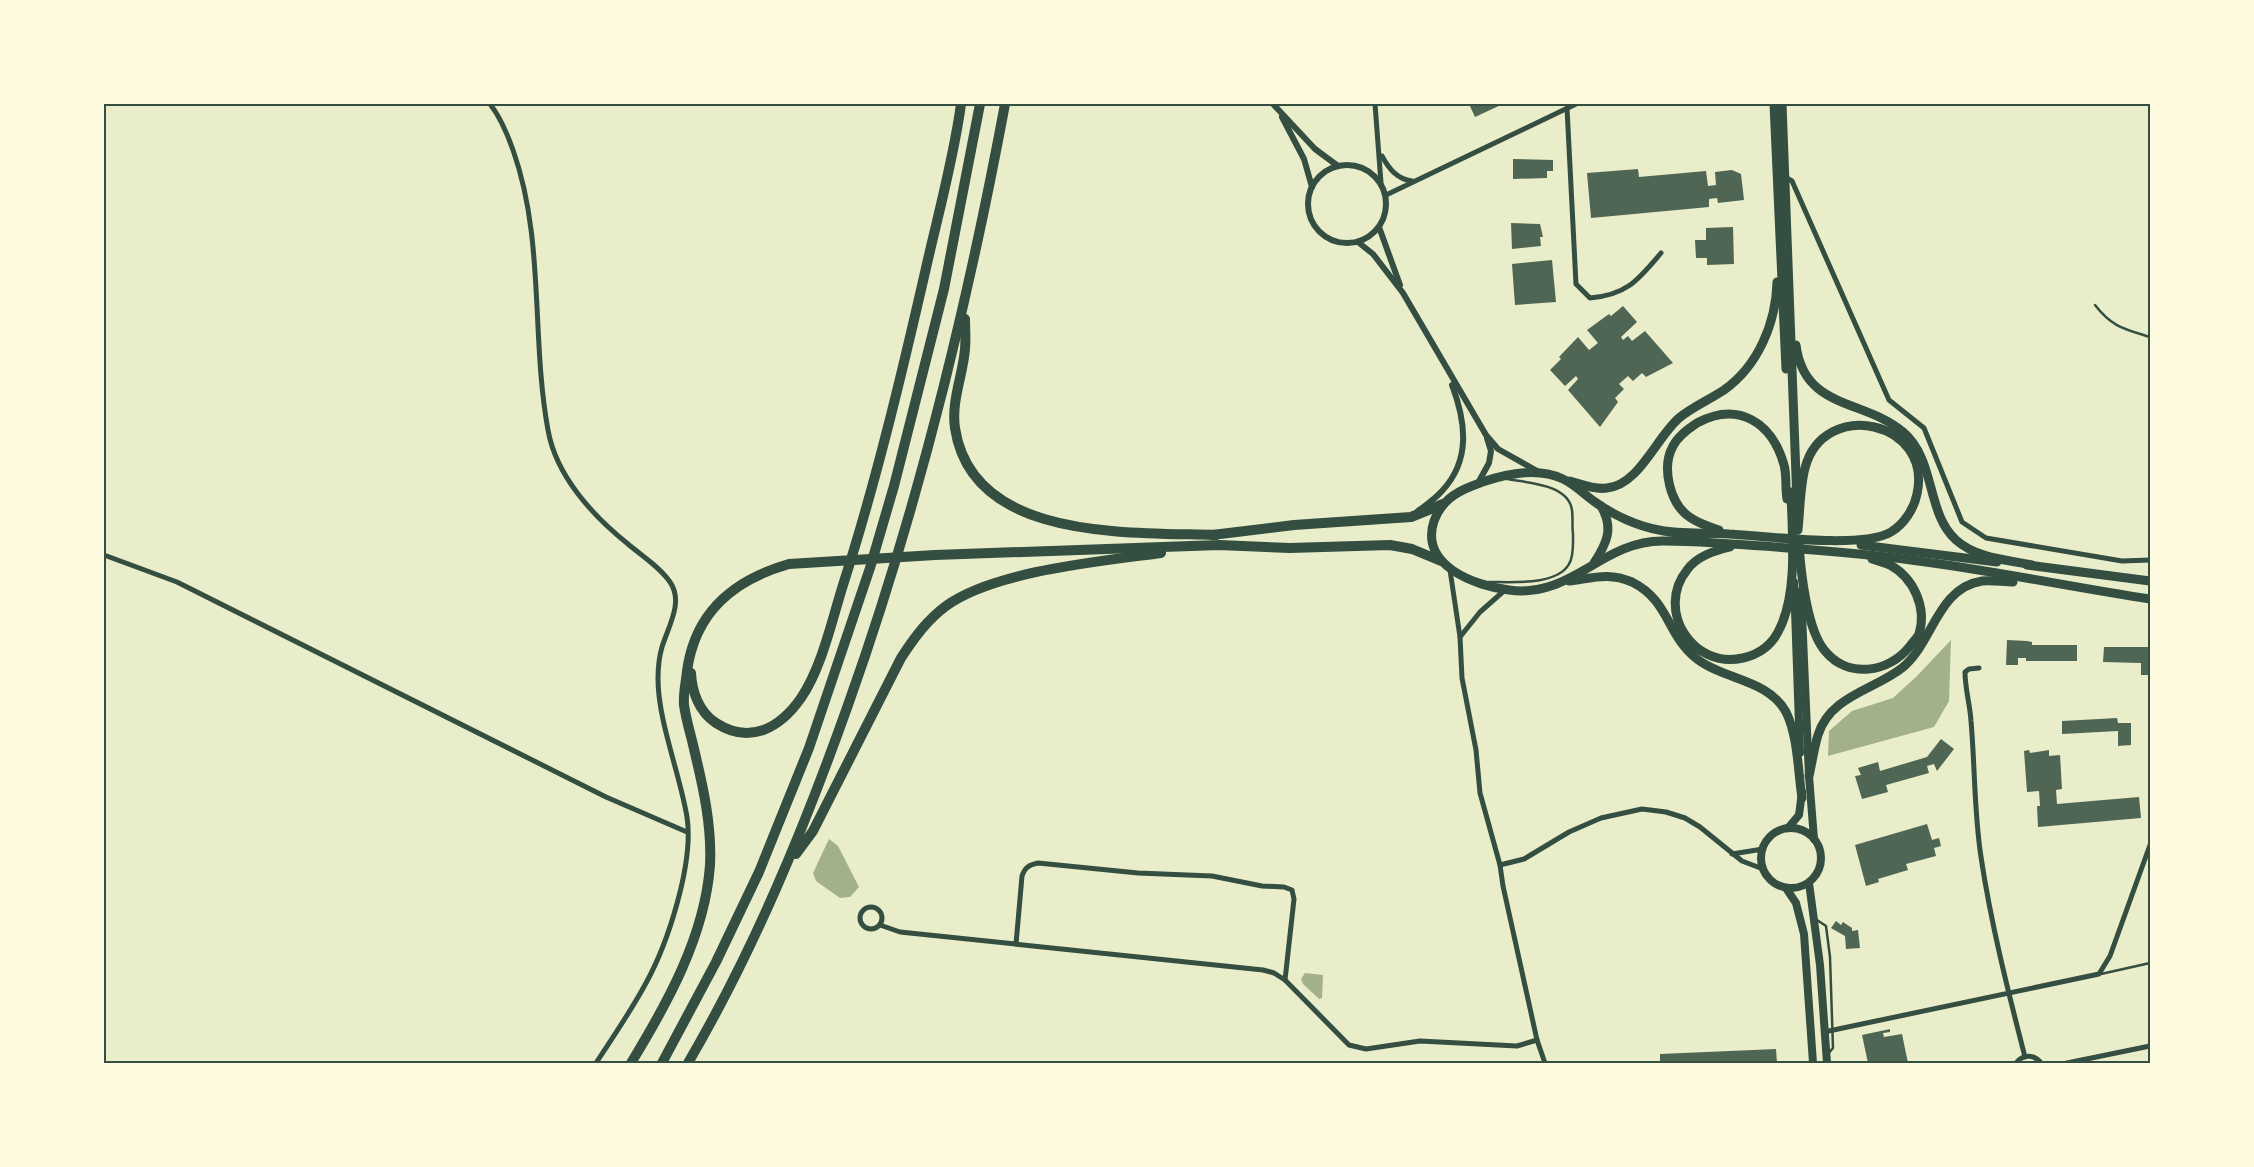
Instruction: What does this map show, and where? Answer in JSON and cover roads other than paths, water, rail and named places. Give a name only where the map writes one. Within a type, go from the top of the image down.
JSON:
[{"type":"highway","points":[[689,654],[692,683],[699,705],[712,720],[727,730],[747,733],[772,727],[792,709],[809,682],[820,656],[857,542],[916,314],[961,104]]},
{"type":"highway","points":[[662,1063],[716,962],[759,872],[809,748],[870,568],[894,486],[938,315],[962,205],[980,104]]},
{"type":"highway","points":[[688,1063],[735,976],[786,867],[831,754],[896,563],[946,383],[965,302],[1005,104]]},
{"type":"highway","points":[[965,302],[966,348],[954,409],[955,428],[962,453],[974,474],[992,494],[1016,508],[1057,522],[1101,532],[1218,540],[1290,548],[1390,545],[1412,549],[1441,561]]},
{"type":"highway","points":[[786,867],[813,831],[901,658],[914,637],[946,606],[976,590],[1035,574],[1294,525],[1411,517],[1443,504]]},
{"type":"highway","points":[[631,1063],[651,1031],[684,964],[704,905],[710,864],[708,819],[684,704],[689,654],[700,627],[717,603],[739,584],[766,570],[789,564],[935,555],[1104,549],[1218,540]]},
{"type":"main road","points":[[1774,104],[1808,776],[1814,839]]},
{"type":"main road","points":[[1782,104],[1790,303],[1795,531]]},
{"type":"main road","points":[[1780,212],[1777,292],[1770,326],[1752,362],[1737,380],[1678,419],[1633,475],[1620,484],[1606,488],[1588,486],[1539,472],[1498,477],[1458,492],[1443,504],[1434,520],[1432,532],[1433,544],[1441,561],[1450,570],[1472,582],[1506,590],[1528,592],[1549,588],[1564,582],[1594,563],[1628,547],[1657,541],[1740,544],[1872,540],[1894,531],[1908,516],[1916,501],[1920,483],[1917,465],[1908,448],[1894,435],[1880,427],[1862,424],[1854,425],[1829,434],[1814,449],[1805,468],[1795,531]]},
{"type":"main road","points":[[1790,303],[1796,351],[1809,380],[1826,395],[1891,423],[1910,438],[1922,459],[1943,520],[1957,541],[1989,556],[2032,565]]},
{"type":"main road","points":[[1729,534],[1690,518],[1679,507],[1672,494],[1668,478],[1668,462],[1672,446],[1686,430],[1703,420],[1724,413],[1744,415],[1760,424],[1774,442],[1784,465],[1786,497],[1795,531]]},
{"type":"main road","points":[[1563,479],[1601,506],[1630,522],[1660,531],[1729,534],[1766,542],[1913,560],[2061,586],[2150,599]]},
{"type":"main road","points":[[1594,563],[1606,544],[1607,517],[1601,506]]},
{"type":"main road","points":[[1826,540],[1978,561],[2032,565],[2150,581]]},
{"type":"main road","points":[[1740,544],[1701,557],[1687,570],[1678,585],[1674,600],[1678,622],[1683,634],[1697,650],[1717,658],[1738,660],[1749,657],[1768,646],[1781,627],[1797,560]]},
{"type":"main road","points":[[1797,560],[1812,629],[1824,650],[1835,661],[1848,668],[1866,670],[1890,665],[1905,653],[1918,635],[1921,619],[1920,606],[1910,582],[1890,566],[1858,554]]},
{"type":"main road","points":[[1788,828],[1806,832],[1814,839],[1820,850],[1820,867],[1809,883],[1800,887],[1786,888],[1774,883],[1763,869],[1763,849],[1767,841],[1775,833],[1788,828],[1799,815],[1802,798],[1797,560]]},
{"type":"main road","points":[[1564,582],[1610,575],[1632,582],[1662,606],[1678,640],[1688,652],[1703,663],[1764,689],[1777,699],[1786,712],[1793,730],[1802,798]]},
{"type":"main road","points":[[1808,776],[1818,734],[1838,705],[1856,693],[1902,669],[1918,652],[1949,599],[1964,588],[1982,581],[2061,586]]},
{"type":"main road","points":[[1809,883],[1820,965],[1826,1060]]},
{"type":"main road","points":[[1786,888],[1796,903],[1804,934],[1813,1063]]},
{"type":"street","points":[[490,104],[501,121],[521,174],[531,225],[541,380],[548,434],[560,463],[586,505],[608,528],[663,573],[672,585],[676,599],[672,618],[661,650],[658,679],[660,701],[687,819],[682,881],[670,928],[647,982],[596,1063]]},
{"type":"street","points":[[1375,104],[1381,183]]},
{"type":"street","points":[[1386,195],[1576,104]]},
{"type":"street","points":[[1275,107],[1315,149],[1338,166]]},
{"type":"street","points":[[1275,107],[1304,159],[1312,187]]},
{"type":"street","points":[[1567,108],[1576,284],[1590,298],[1610,296],[1638,281],[1660,253]]},
{"type":"street","points":[[1380,154],[1394,173],[1402,180],[1412,181]]},
{"type":"street","points":[[1338,166],[1358,166],[1373,174],[1381,183],[1386,195],[1386,211],[1379,227],[1372,234],[1358,242],[1344,243],[1332,240],[1318,231],[1310,217],[1308,202],[1312,187],[1318,177],[1338,166]]},
{"type":"street","points":[[1785,177],[1792,181],[1889,400],[1924,428],[1962,522],[1986,538],[2122,561],[2150,560]]},
{"type":"street","points":[[1379,227],[1403,293]]},
{"type":"street","points":[[1358,242],[1373,254],[1403,293],[1486,435],[1498,449],[1539,472]]},
{"type":"street","points":[[1411,517],[1442,492],[1462,457],[1465,433],[1457,396],[1447,370]]},
{"type":"street","points":[[1478,483],[1489,463],[1491,451],[1486,435]]},
{"type":"street","points":[[104,554],[177,582],[606,796],[687,832]]},
{"type":"street","points":[[1450,570],[1460,637],[1462,678],[1476,750],[1480,793],[1500,865],[1537,1040],[1545,1063]]},
{"type":"street","points":[[1460,637],[1480,612],[1506,590]]},
{"type":"street","points":[[1979,668],[1969,669],[1965,672],[1965,688],[1971,719],[1981,856],[2009,994],[2025,1057]]},
{"type":"street","points":[[1500,865],[1524,859],[1569,832],[1601,818],[1642,809],[1666,812],[1685,818],[1700,827],[1742,861],[1763,869]]},
{"type":"street","points":[[1824,1032],[2099,974],[2110,956],[2150,844]]},
{"type":"street","points":[[1732,854],[1763,849]]},
{"type":"street","points":[[1016,944],[1022,876],[1024,869],[1031,864],[1038,863],[1138,873],[1212,876],[1262,886],[1284,887],[1292,890],[1294,899],[1285,980]]},
{"type":"street","points":[[870,907],[877,909],[882,918],[880,925],[874,929],[866,928],[861,924],[861,913],[870,907]]},
{"type":"street","points":[[880,925],[900,932],[1263,970],[1274,973],[1285,980],[1348,1045],[1366,1049],[1420,1041],[1450,1041],[1517,1046],[1537,1040]]},
{"type":"street","points":[[2067,1063],[2150,1046]]},
{"type":"street","points":[[2016,1063],[2025,1057],[2035,1058],[2041,1063]]},
{"type":"lane","points":[[2095,305],[2107,320],[2150,337]]},
{"type":"lane","points":[[1472,582],[1518,582],[1552,577],[1567,567],[1572,558],[1572,510],[1567,498],[1547,486],[1498,477]]},
{"type":"lane","points":[[1814,918],[1826,926],[1830,956],[1833,1048],[1826,1060]]},
{"type":"lane","points":[[2099,974],[2150,963]]}]
